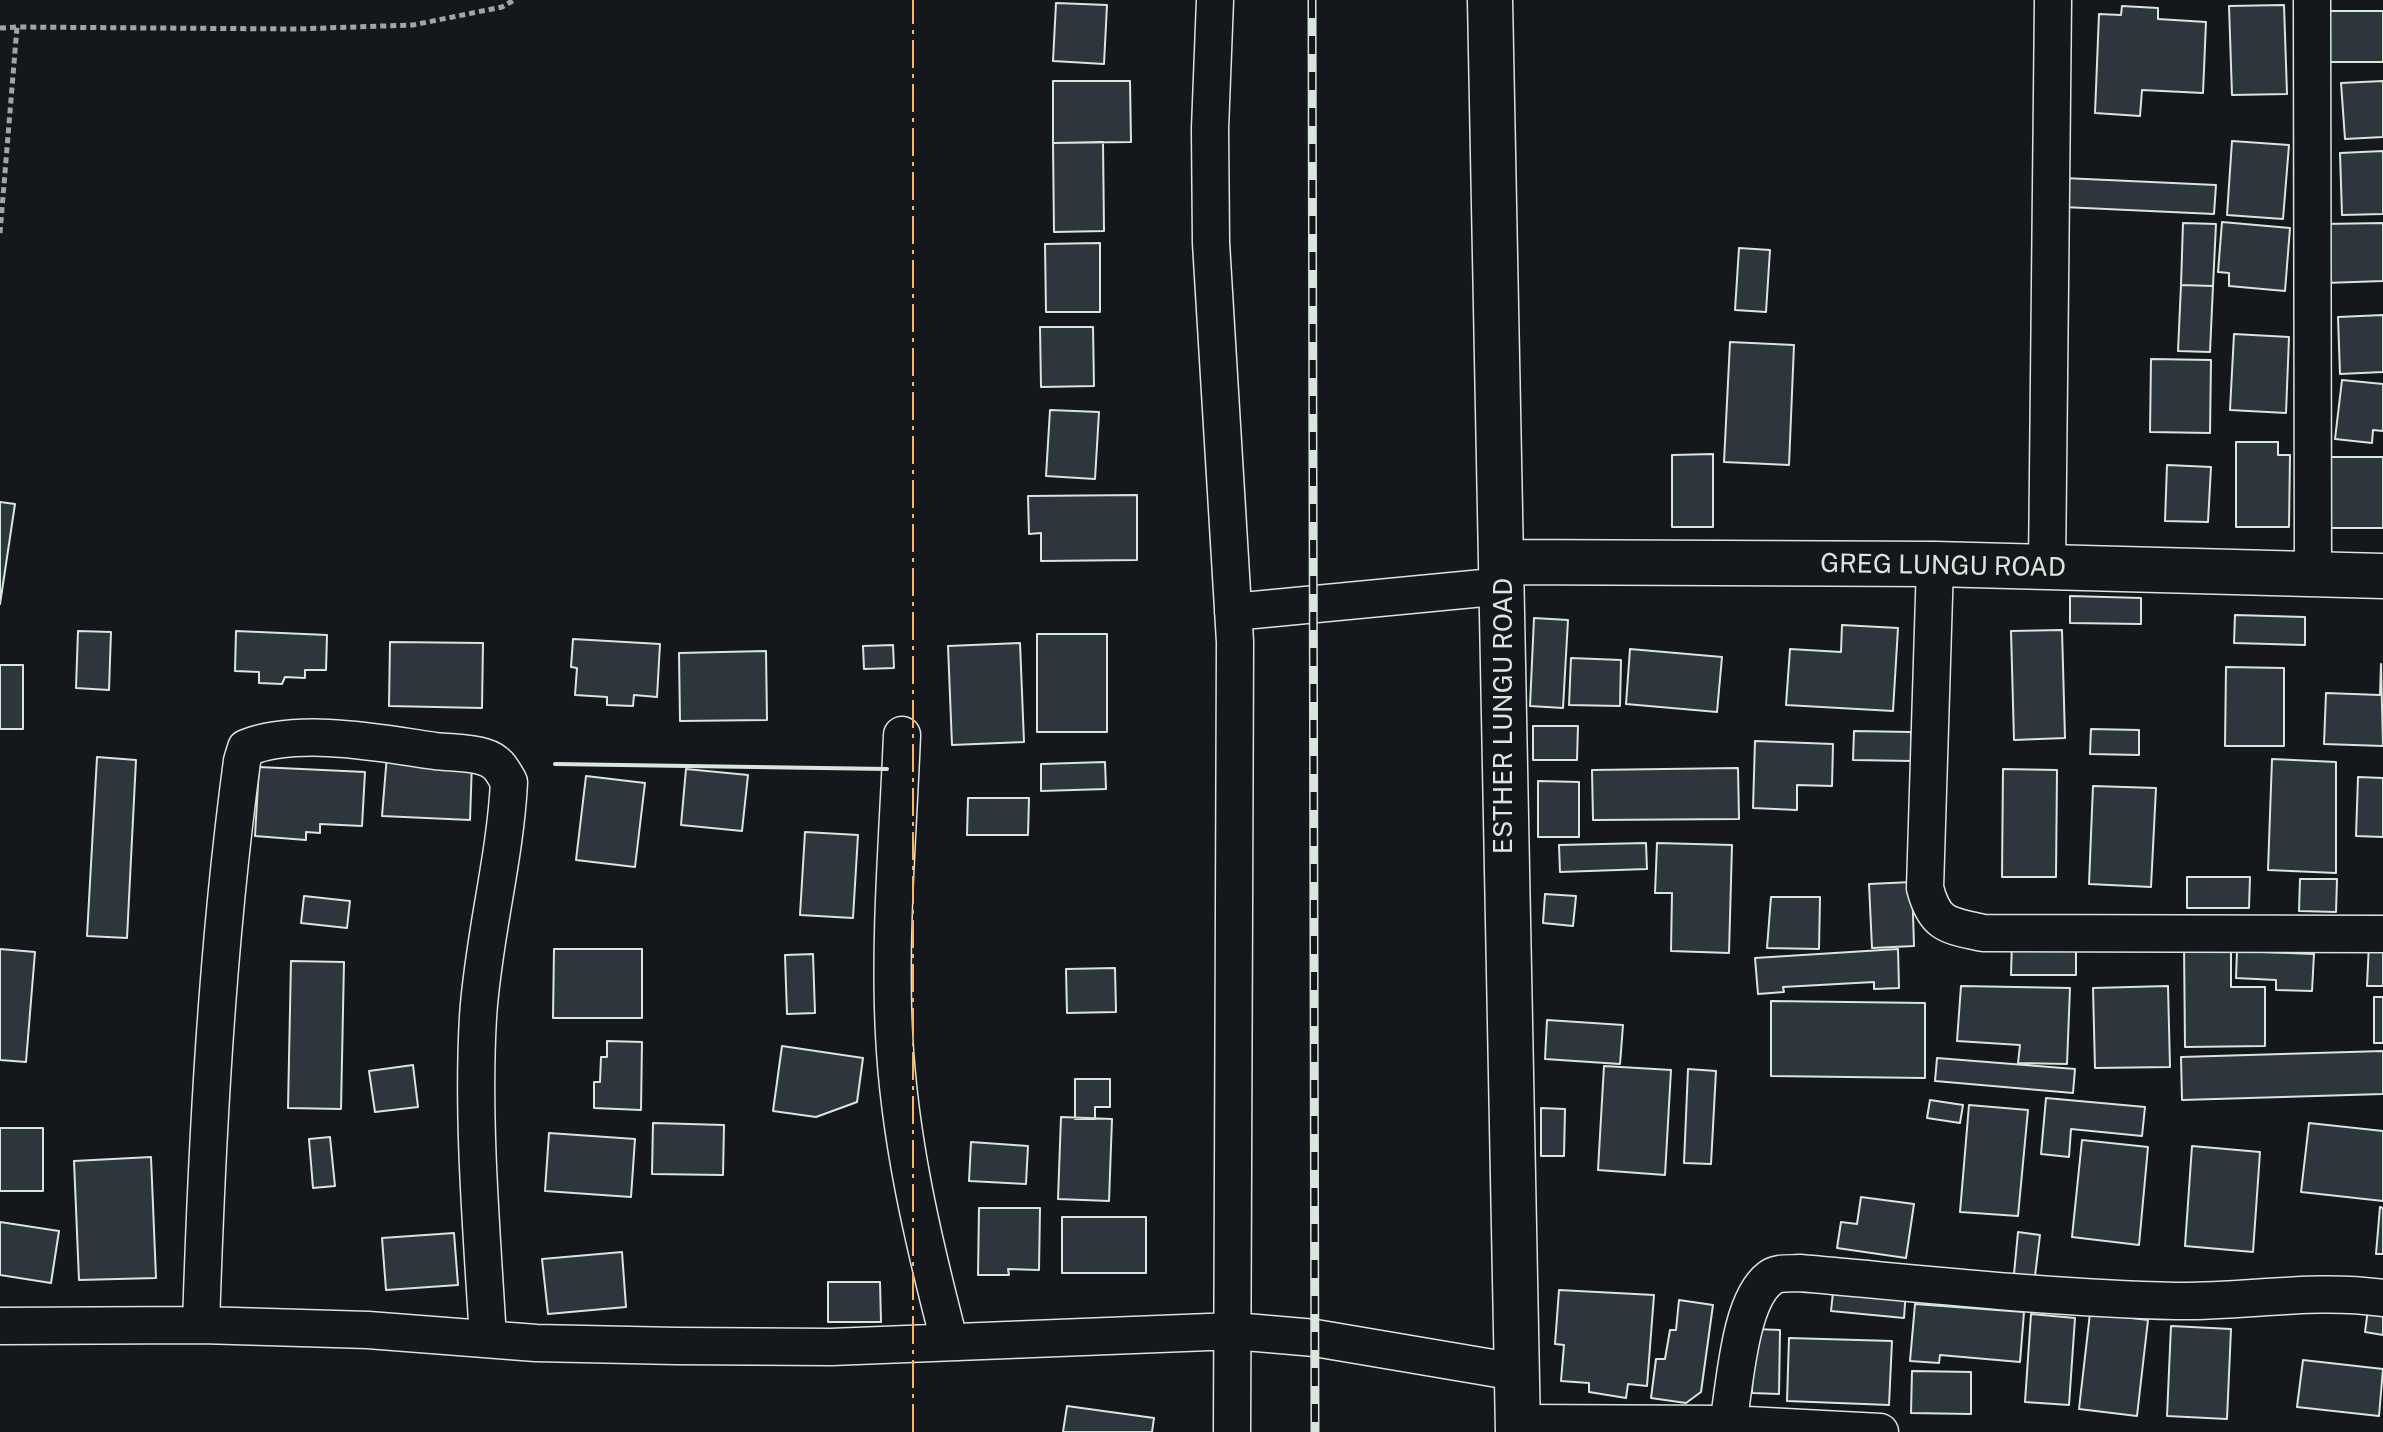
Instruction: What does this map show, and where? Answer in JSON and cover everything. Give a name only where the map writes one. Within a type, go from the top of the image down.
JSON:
[{"type":"street","points":[[1215,0],[1210,129],[1211,243],[1233,612],[1232,1432]]},
{"type":"street","name":"ESTHER LUNGU ROAD","points":[[1490,0],[1503,574],[1502,769],[1518,1428]]},
{"type":"street","points":[[2047,568],[2053,0]]},
{"type":"street","points":[[2312,0],[2313,575]]},
{"type":"street","points":[[1935,564],[1925,888],[1931,910],[1946,925],[1983,933],[2383,934]]},
{"type":"street","name":"GREG LUNGU ROAD","points":[[1503,574],[1935,564],[2383,576]]},
{"type":"street","points":[[1233,612],[1503,574]]},
{"type":"street","points":[[902,735],[893,935],[894,1035],[906,1145],[928,1258],[949,1340]]},
{"type":"street","points":[[201,1325],[205,1179],[219,982],[242,761],[246,748],[262,741],[301,739],[381,743],[485,757],[500,765],[509,782],[478,1021],[480,1202],[488,1339]]},
{"type":"street","points":[[1728,1424],[1748,1315],[1755,1292],[1772,1275],[1800,1273],[2088,1298],[2180,1301],[2343,1292],[2383,1298]]},
{"type":"street","points":[[0,1326],[201,1325],[676,1346],[831,1347],[1234,1331],[1315,1338],[1516,1372]]},
{"type":"street","points":[[1518,1428],[1728,1424],[1880,1432]]},
{"type":"path","points":[[0,28],[296,29],[413,25],[502,7],[514,0]]},
{"type":"path","points":[[0,233],[17,27]]},
{"type":"building","points":[[1056,3],[1107,5],[1104,64],[1053,61]]},
{"type":"building","points":[[2284,5],[2287,94],[2232,95],[2229,6]]},
{"type":"building","points":[[2122,6],[2158,8],[2158,19],[2206,22],[2203,93],[2142,90],[2140,116],[2095,113],[2099,14],[2121,15]]},
{"type":"building","points":[[2329,11],[2383,11],[2383,62],[2330,62]]},
{"type":"building","points":[[1053,81],[1130,81],[1131,142],[1053,143]]},
{"type":"building","points":[[2383,81],[2383,137],[2345,139],[2341,83]]},
{"type":"building","points":[[2232,141],[2289,145],[2283,219],[2227,215]]},
{"type":"building","points":[[1103,142],[1104,231],[1054,232],[1053,143]]},
{"type":"building","points":[[2383,151],[2383,214],[2342,215],[2340,153]]},
{"type":"building","points":[[2064,178],[2216,185],[2214,214],[2063,207]]},
{"type":"building","points":[[2222,222],[2290,228],[2285,291],[2229,286],[2229,273],[2218,272]]},
{"type":"building","points":[[2183,223],[2216,224],[2213,286],[2181,285]]},
{"type":"building","points":[[2383,223],[2383,281],[2325,283],[2323,224]]},
{"type":"building","points":[[1100,243],[1100,312],[1046,312],[1045,244]]},
{"type":"building","points":[[1739,248],[1770,250],[1766,312],[1735,310]]},
{"type":"building","points":[[2181,285],[2213,286],[2210,352],[2178,351]]},
{"type":"building","points":[[2383,315],[2383,372],[2340,374],[2338,317]]},
{"type":"building","points":[[1040,327],[1093,327],[1094,386],[1041,387]]},
{"type":"building","points":[[2234,334],[2289,337],[2286,413],[2230,410]]},
{"type":"building","points":[[1730,342],[1794,345],[1789,465],[1724,462]]},
{"type":"building","points":[[2151,359],[2211,360],[2210,433],[2150,432]]},
{"type":"building","points":[[2342,380],[2383,384],[2383,431],[2373,430],[2372,443],[2335,439]]},
{"type":"building","points":[[1050,410],[1099,412],[1095,479],[1046,476]]},
{"type":"building","points":[[2236,442],[2278,442],[2278,455],[2290,455],[2289,527],[2236,527]]},
{"type":"building","points":[[1713,454],[1713,527],[1672,527],[1672,455]]},
{"type":"building","points":[[2323,457],[2383,457],[2383,528],[2323,528]]},
{"type":"building","points":[[2167,465],[2211,467],[2208,522],[2165,521]]},
{"type":"building","points":[[1137,495],[1137,560],[1041,561],[1041,533],[1029,534],[1028,496]]},
{"type":"building","points":[[0,502],[15,504],[0,604]]},
{"type":"building","points":[[2070,596],[2141,598],[2141,624],[2070,623]]},
{"type":"building","points":[[2235,615],[2305,617],[2305,645],[2234,643]]},
{"type":"building","points":[[1534,618],[1568,620],[1563,708],[1530,706]]},
{"type":"building","points":[[1842,625],[1898,628],[1893,711],[1786,705],[1790,649],[1841,652]]},
{"type":"building","points":[[2062,630],[2065,738],[2014,740],[2011,631]]},
{"type":"building","points":[[78,631],[111,632],[109,690],[76,688]]},
{"type":"building","points":[[236,631],[327,635],[326,670],[305,670],[305,678],[285,677],[282,684],[259,683],[259,672],[235,671]]},
{"type":"building","points":[[1037,634],[1107,634],[1107,732],[1037,732]]},
{"type":"building","points":[[573,639],[660,644],[657,697],[634,695],[633,706],[607,705],[607,697],[575,695],[577,668],[571,667]]},
{"type":"building","points":[[390,642],[483,643],[482,708],[389,706]]},
{"type":"building","points":[[1020,643],[1024,742],[952,745],[948,646]]},
{"type":"building","points":[[893,645],[894,668],[864,669],[863,646]]},
{"type":"building","points":[[1630,649],[1722,657],[1717,712],[1626,704]]},
{"type":"building","points":[[766,651],[767,720],[680,721],[679,653]]},
{"type":"building","points":[[1571,658],[1621,660],[1620,706],[1569,705]]},
{"type":"building","points":[[2381,664],[2383,746],[2324,744],[2326,693],[2380,695]]},
{"type":"building","points":[[0,665],[23,665],[23,729],[0,729]]},
{"type":"building","points":[[2226,667],[2284,668],[2284,746],[2225,746]]},
{"type":"building","points":[[1533,726],[1578,726],[1577,760],[1533,760]]},
{"type":"building","points":[[2091,729],[2139,730],[2139,755],[2090,754]]},
{"type":"building","points":[[1854,731],[1911,732],[1911,761],[1853,760]]},
{"type":"building","points":[[1755,741],[1833,744],[1832,786],[1797,785],[1797,810],[1753,808]]},
{"type":"building","points":[[387,755],[472,762],[470,820],[382,816]]},
{"type":"building","points":[[97,757],[136,760],[127,938],[87,936]]},
{"type":"building","points":[[2272,759],[2336,762],[2336,873],[2268,870]]},
{"type":"building","points":[[1105,762],[1106,789],[1041,791],[1041,764]]},
{"type":"building","points":[[259,767],[365,772],[362,826],[320,824],[320,833],[306,832],[306,840],[255,836]]},
{"type":"building","points":[[1738,768],[1739,819],[1593,820],[1592,770]]},
{"type":"building","points":[[686,769],[748,775],[742,831],[681,825]]},
{"type":"building","points":[[2003,769],[2057,770],[2056,877],[2002,877]]},
{"type":"building","points":[[586,776],[645,783],[635,867],[576,860]]},
{"type":"building","points":[[2358,777],[2383,778],[2383,837],[2356,836]]},
{"type":"building","points":[[1538,781],[1579,782],[1579,837],[1538,837]]},
{"type":"building","points":[[2093,786],[2156,788],[2151,887],[2089,884]]},
{"type":"building","points":[[968,798],[1029,798],[1028,835],[967,835]]},
{"type":"building","points":[[805,832],[858,835],[853,918],[800,915]]},
{"type":"building","points":[[1646,843],[1647,869],[1560,872],[1559,845]]},
{"type":"building","points":[[1657,843],[1732,845],[1729,953],[1671,951],[1672,893],[1655,893]]},
{"type":"building","points":[[2187,877],[2250,877],[2249,908],[2187,908]]},
{"type":"building","points":[[2300,879],[2337,879],[2336,912],[2299,911]]},
{"type":"building","points":[[1912,882],[1914,946],[1872,948],[1869,884]]},
{"type":"building","points":[[1545,894],[1576,896],[1573,926],[1543,923]]},
{"type":"building","points":[[304,896],[350,901],[347,928],[301,923]]},
{"type":"building","points":[[1771,897],[1820,897],[1819,949],[1767,948]]},
{"type":"building","points":[[2012,942],[2076,942],[2076,975],[2011,975]]},
{"type":"building","points":[[2369,943],[2383,943],[2383,986],[2367,986]]},
{"type":"building","points":[[2184,944],[2231,944],[2231,987],[2265,987],[2265,1046],[2185,1047]]},
{"type":"building","points":[[0,949],[35,952],[26,1062],[0,1060]]},
{"type":"building","points":[[554,949],[642,949],[642,1018],[553,1018]]},
{"type":"building","points":[[1898,949],[1899,988],[1874,989],[1874,982],[1783,987],[1784,992],[1758,994],[1755,958]]},
{"type":"building","points":[[2237,951],[2314,954],[2312,991],[2276,990],[2276,980],[2236,978]]},
{"type":"building","points":[[813,954],[815,1013],[787,1014],[785,955]]},
{"type":"building","points":[[291,961],[344,962],[341,1109],[288,1108]]},
{"type":"building","points":[[1115,968],[1116,1012],[1067,1013],[1066,969]]},
{"type":"building","points":[[1961,986],[2070,988],[2067,1064],[2018,1063],[2020,1045],[1957,1041]]},
{"type":"building","points":[[2168,986],[2170,1067],[2095,1068],[2093,988]]},
{"type":"building","points":[[2374,997],[2383,997],[2383,1043],[2374,1043]]},
{"type":"building","points":[[1771,1001],[1925,1003],[1925,1078],[1771,1076]]},
{"type":"building","points":[[1547,1020],[1623,1025],[1620,1064],[1545,1059]]},
{"type":"building","points":[[607,1041],[642,1042],[641,1110],[594,1108],[594,1082],[600,1082],[601,1057],[607,1057]]},
{"type":"building","points":[[782,1046],[863,1058],[857,1102],[816,1117],[773,1111]]},
{"type":"building","points":[[2383,1051],[2383,1094],[2182,1100],[2181,1057]]},
{"type":"building","points":[[1937,1058],[2075,1069],[2073,1093],[1935,1081]]},
{"type":"building","points":[[413,1065],[418,1107],[375,1112],[369,1071]]},
{"type":"building","points":[[1604,1066],[1671,1070],[1665,1175],[1598,1170]]},
{"type":"building","points":[[1688,1069],[1716,1071],[1711,1164],[1684,1163]]},
{"type":"building","points":[[1075,1079],[1110,1079],[1110,1107],[1095,1107],[1095,1119],[1075,1119]]},
{"type":"building","points":[[2046,1098],[2145,1107],[2142,1136],[2071,1129],[2069,1157],[2041,1154]]},
{"type":"building","points":[[1930,1100],[1963,1105],[1960,1123],[1927,1118]]},
{"type":"building","points":[[1969,1105],[2028,1110],[2018,1216],[1960,1212]]},
{"type":"building","points":[[1541,1108],[1565,1109],[1564,1156],[1541,1156]]},
{"type":"building","points":[[1061,1117],[1112,1119],[1109,1201],[1058,1199]]},
{"type":"building","points":[[653,1123],[724,1125],[723,1175],[652,1174]]},
{"type":"building","points":[[2309,1123],[2383,1131],[2383,1201],[2301,1192]]},
{"type":"building","points":[[0,1128],[43,1128],[43,1191],[0,1191]]},
{"type":"building","points":[[549,1133],[635,1139],[631,1197],[545,1191]]},
{"type":"building","points":[[330,1137],[335,1186],[313,1188],[309,1139]]},
{"type":"building","points":[[2082,1140],[2148,1147],[2139,1245],[2072,1237]]},
{"type":"building","points":[[971,1142],[1028,1146],[1026,1184],[969,1181]]},
{"type":"building","points":[[2192,1146],[2260,1152],[2253,1252],[2185,1246]]},
{"type":"building","points":[[151,1157],[156,1278],[79,1280],[74,1161]]},
{"type":"building","points":[[1861,1197],[1914,1204],[1906,1258],[1837,1248],[1841,1222],[1857,1224]]},
{"type":"building","points":[[2380,1207],[2383,1208],[2383,1254],[2376,1254]]},
{"type":"building","points":[[979,1208],[1040,1208],[1039,1270],[1008,1269],[1009,1275],[978,1275]]},
{"type":"building","points":[[1062,1217],[1146,1217],[1146,1273],[1062,1273]]},
{"type":"building","points":[[0,1222],[59,1231],[51,1283],[0,1275]]},
{"type":"building","points":[[2018,1232],[2040,1235],[2035,1276],[2014,1274]]},
{"type":"building","points":[[454,1233],[458,1285],[386,1290],[382,1238]]},
{"type":"building","points":[[622,1252],[626,1307],[548,1314],[542,1259]]},
{"type":"building","points":[[828,1282],[880,1282],[881,1322],[828,1322]]},
{"type":"building","points":[[1834,1283],[1906,1289],[1904,1318],[1831,1311]]},
{"type":"building","points":[[1559,1290],[1654,1295],[1647,1386],[1628,1384],[1626,1398],[1589,1392],[1589,1383],[1561,1381],[1564,1345],[1555,1344]]},
{"type":"building","points":[[1679,1300],[1713,1305],[1701,1392],[1686,1403],[1651,1398],[1656,1359],[1665,1359],[1670,1330],[1676,1330]]},
{"type":"building","points":[[1915,1304],[2024,1312],[2020,1362],[1940,1355],[1939,1363],[1910,1361]]},
{"type":"building","points":[[2368,1309],[2383,1310],[2383,1335],[2365,1332]]},
{"type":"building","points":[[2090,1313],[2148,1320],[2137,1416],[2079,1409]]},
{"type":"building","points":[[2031,1314],[2075,1318],[2069,1405],[2025,1402]]},
{"type":"building","points":[[2171,1326],[2231,1329],[2227,1419],[2167,1416]]},
{"type":"building","points":[[1754,1329],[1780,1330],[1779,1394],[1752,1393]]},
{"type":"building","points":[[1789,1338],[1892,1341],[1889,1405],[1787,1401]]},
{"type":"building","points":[[2303,1360],[2383,1369],[2379,1416],[2297,1407]]},
{"type":"building","points":[[1912,1371],[1971,1372],[1971,1414],[1911,1413]]},
{"type":"building","points":[[1067,1406],[1154,1418],[1152,1432],[1063,1432]]},
{"type":"railway","points":[[1312,0],[1315,1432]]},
{"type":"wall","points":[[555,764],[887,769]]},
{"type":"power","points":[[913,0],[913,1432]]}]
